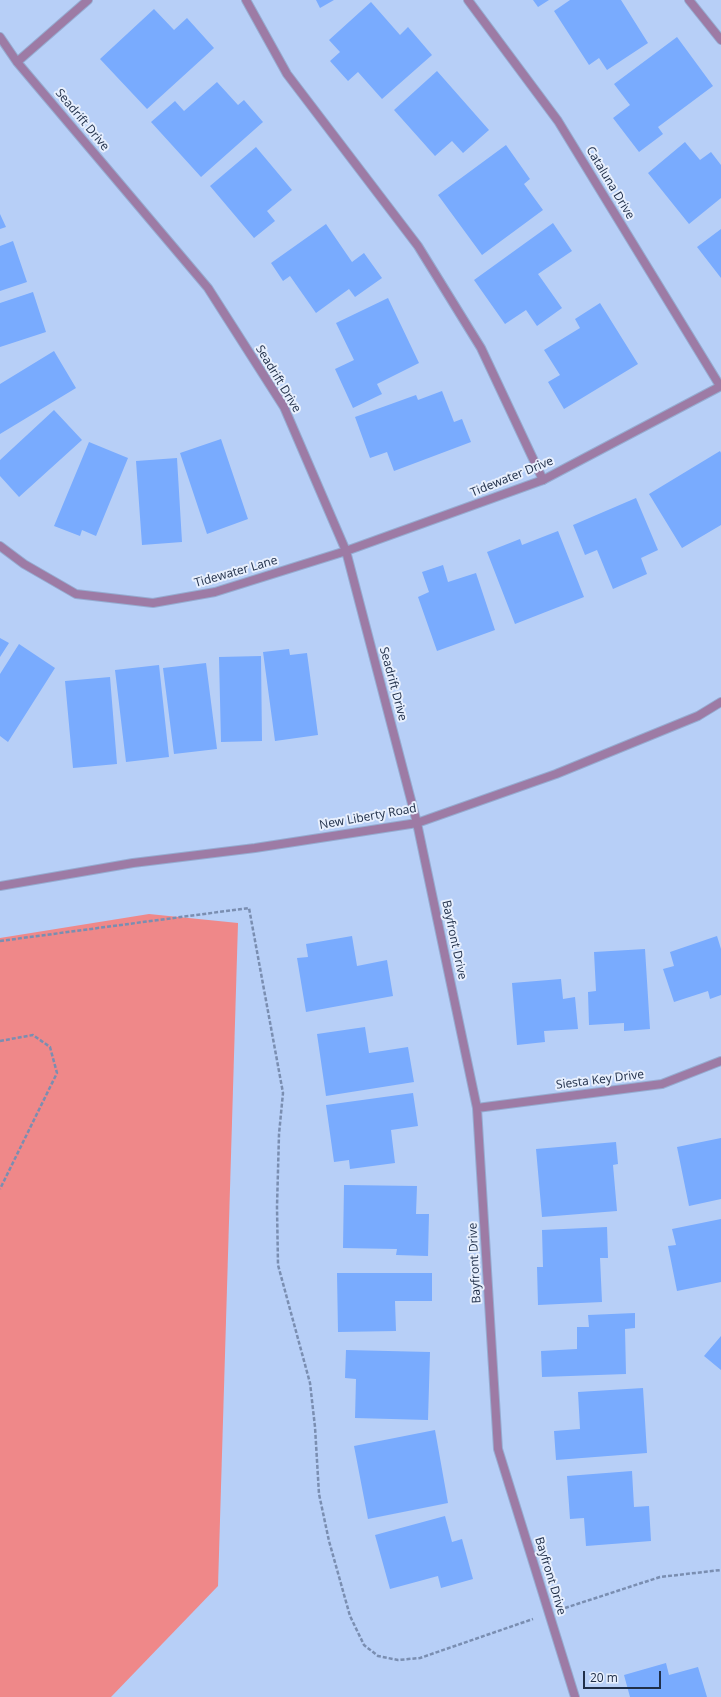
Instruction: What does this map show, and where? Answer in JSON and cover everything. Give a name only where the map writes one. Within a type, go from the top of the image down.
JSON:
[{"type":"street","points":[[17,62],[88,0]]},
{"type":"street","points":[[246,0],[287,74],[418,246],[480,348],[543,480]]},
{"type":"street","name":"Cataluna Drive","points":[[468,0],[558,122],[720,386]]},
{"type":"street","points":[[689,0],[721,40]]},
{"type":"street","name":"Seadrift Drive","points":[[0,36],[17,62],[208,288],[284,408],[346,551],[417,823]]},
{"type":"street","name":"Tidewater Drive","points":[[346,551],[543,480],[720,386]]},
{"type":"street","name":"Tidewater Lane","points":[[0,546],[24,564],[76,594],[153,604],[215,592],[346,551]]},
{"type":"street","name":"New Liberty Road","points":[[0,886],[133,863],[255,848],[417,823],[556,774],[698,716],[721,702]]},
{"type":"street","name":"Bayfront Drive","points":[[417,823],[478,1108],[498,1448],[575,1697]]},
{"type":"street","name":"Siesta Key Drive","points":[[478,1108],[662,1084],[721,1060]]},
{"type":"path","points":[[0,941],[249,908],[283,1093],[278,1141],[278,1265],[310,1383],[315,1427],[318,1494],[329,1541],[350,1616],[364,1645],[378,1656],[398,1660],[420,1658],[660,1577],[721,1570]]},
{"type":"path","points":[[0,1042],[33,1035],[50,1047],[57,1073],[0,1189]]},
{"type":"shaded area","points":[[149,914],[238,923],[218,1586],[111,1697],[0,1697],[0,938]]},
{"type":"building","points":[[316,0],[334,0],[320,8]]},
{"type":"building","points":[[533,0],[549,0],[538,7]]},
{"type":"building","points":[[570,0],[621,0],[648,43],[607,70],[599,58],[589,65],[554,11]]},
{"type":"building","points":[[371,2],[400,35],[408,27],[432,55],[382,99],[358,72],[348,81],[330,61],[340,52],[329,40]]},
{"type":"building","points":[[154,9],[174,30],[187,18],[214,48],[147,109],[100,59]]},
{"type":"building","points":[[677,37],[713,86],[658,127],[663,134],[639,152],[613,118],[630,105],[614,84]]},
{"type":"building","points":[[437,71],[489,130],[463,153],[452,141],[435,156],[394,110]]},
{"type":"building","points":[[217,82],[238,105],[244,100],[263,122],[201,177],[151,122],[175,101],[184,111]]},
{"type":"building","points":[[685,142],[700,160],[711,152],[721,165],[721,198],[689,224],[648,173]]},
{"type":"building","points":[[506,145],[530,179],[524,184],[543,210],[482,255],[438,195]]},
{"type":"building","points":[[256,147],[292,190],[267,211],[275,221],[254,238],[210,186]]},
{"type":"building","points":[[0,214],[6,227],[0,229]]},
{"type":"building","points":[[553,223],[572,251],[538,274],[562,308],[537,326],[526,310],[505,324],[474,280]]},
{"type":"building","points":[[326,224],[352,262],[364,253],[382,278],[355,297],[349,289],[316,313],[290,276],[283,281],[271,263]]},
{"type":"building","points":[[721,229],[721,278],[697,247]]},
{"type":"building","points":[[13,241],[27,282],[0,291],[0,246]]},
{"type":"building","points":[[33,292],[46,332],[0,347],[0,303]]},
{"type":"building","points":[[388,298],[419,363],[377,384],[382,394],[353,408],[335,369],[354,360],[336,323]]},
{"type":"building","points":[[600,303],[638,364],[564,409],[548,382],[560,375],[544,350],[580,328],[575,319]]},
{"type":"building","points":[[54,351],[76,388],[0,434],[0,384]]},
{"type":"building","points":[[442,391],[454,422],[462,419],[471,442],[394,471],[387,452],[370,458],[355,417],[416,395],[418,400]]},
{"type":"building","points":[[54,410],[82,440],[19,497],[0,476],[0,460]]},
{"type":"building","points":[[221,439],[248,519],[207,534],[180,453]]},
{"type":"building","points":[[89,442],[128,458],[96,536],[82,530],[80,536],[54,526]]},
{"type":"building","points":[[720,451],[721,525],[682,548],[649,494]]},
{"type":"building","points":[[177,458],[182,542],[142,545],[136,461]]},
{"type":"building","points":[[636,498],[658,550],[641,558],[647,574],[613,589],[597,550],[585,555],[573,525]]},
{"type":"building","points":[[558,531],[584,597],[515,624],[487,552],[520,539],[522,545]]},
{"type":"building","points":[[443,565],[448,582],[476,573],[495,630],[437,651],[418,597],[429,592],[422,572]]},
{"type":"building","points":[[0,638],[9,643],[0,657]]},
{"type":"building","points":[[19,644],[55,668],[8,742],[0,736],[0,674]]},
{"type":"building","points":[[289,649],[290,655],[307,653],[318,735],[275,741],[263,652]]},
{"type":"building","points":[[261,656],[262,741],[221,742],[219,657]]},
{"type":"building","points":[[206,663],[217,749],[174,754],[163,668]]},
{"type":"building","points":[[159,665],[169,757],[126,762],[115,670]]},
{"type":"building","points":[[110,677],[117,764],[73,768],[65,681]]},
{"type":"building","points":[[352,936],[357,966],[387,960],[393,996],[306,1012],[297,958],[308,957],[306,944]]},
{"type":"building","points":[[717,936],[721,949],[721,995],[710,999],[708,991],[674,1002],[663,969],[674,966],[670,952]]},
{"type":"building","points":[[645,949],[650,1029],[624,1031],[624,1023],[589,1025],[588,992],[596,991],[594,952]]},
{"type":"building","points":[[561,979],[563,999],[575,997],[578,1029],[544,1031],[545,1042],[517,1045],[512,983]]},
{"type":"building","points":[[365,1027],[369,1053],[408,1047],[414,1082],[326,1096],[317,1034]]},
{"type":"building","points":[[413,1093],[418,1126],[391,1130],[395,1163],[350,1169],[349,1160],[334,1162],[326,1105]]},
{"type":"building","points":[[721,1138],[721,1199],[689,1206],[677,1147]]},
{"type":"building","points":[[616,1142],[618,1164],[613,1165],[617,1211],[542,1217],[536,1149]]},
{"type":"building","points":[[344,1185],[417,1186],[416,1214],[429,1214],[428,1256],[396,1255],[397,1249],[343,1248]]},
{"type":"building","points":[[721,1219],[721,1282],[677,1291],[668,1246],[676,1245],[672,1229]]},
{"type":"building","points":[[607,1227],[608,1258],[600,1258],[602,1302],[538,1305],[537,1267],[543,1267],[542,1230]]},
{"type":"building","points":[[337,1273],[432,1273],[432,1301],[395,1301],[396,1331],[338,1332]]},
{"type":"building","points":[[635,1313],[635,1328],[625,1329],[626,1374],[542,1377],[541,1351],[577,1349],[577,1327],[589,1327],[588,1315]]},
{"type":"building","points":[[721,1336],[721,1370],[704,1356]]},
{"type":"building","points":[[346,1350],[430,1352],[428,1420],[355,1418],[356,1379],[345,1378]]},
{"type":"building","points":[[643,1388],[647,1453],[556,1460],[554,1431],[580,1429],[578,1392]]},
{"type":"building","points":[[435,1430],[448,1503],[368,1519],[354,1446]]},
{"type":"building","points":[[632,1471],[634,1507],[649,1506],[651,1541],[586,1546],[584,1518],[570,1519],[567,1476]]},
{"type":"building","points":[[445,1516],[452,1542],[462,1539],[473,1579],[441,1588],[438,1576],[390,1589],[375,1535]]},
{"type":"building","points":[[666,1663],[669,1675],[698,1667],[707,1697],[630,1697],[624,1675]]}]
